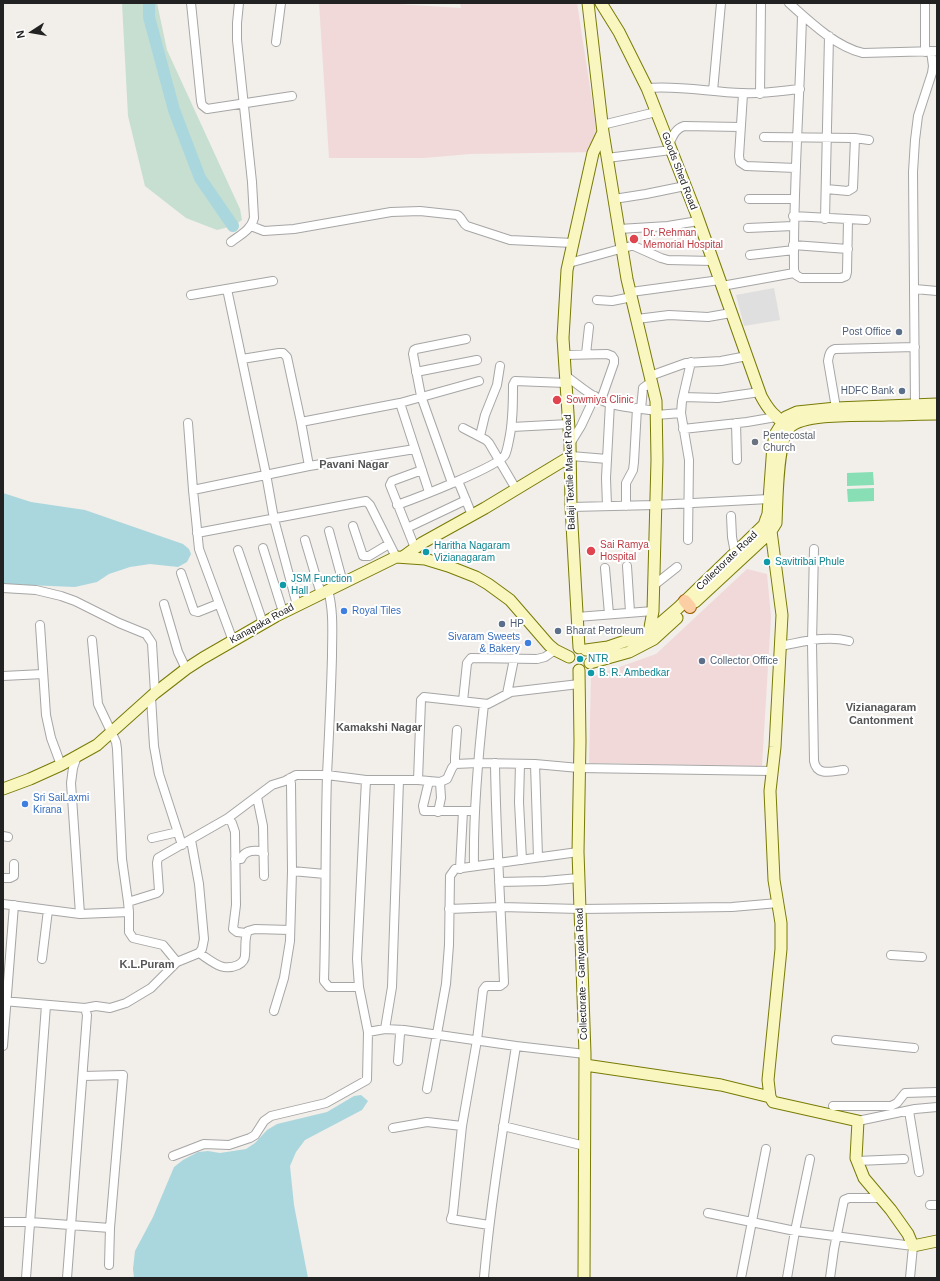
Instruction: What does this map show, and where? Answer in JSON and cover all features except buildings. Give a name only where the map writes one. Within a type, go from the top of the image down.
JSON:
[{"type":"street","points":[[191,3],[202,105],[208,109],[292,96]]},
{"type":"street","points":[[231,242],[251,226],[254,218],[253,189],[237,40],[239,3]]},
{"type":"street","points":[[276,42],[280,3]]},
{"type":"street","points":[[588,3],[603,129],[619,230],[631,294],[656,401],[654,586],[653,611],[649,633]]},
{"type":"street","name":"Goods Shed Road","points":[[601,3],[619,32],[647,88],[713,261],[760,392],[768,409],[783,422]]},
{"type":"street","points":[[713,91],[721,3]]},
{"type":"street","points":[[760,94],[761,3]]},
{"type":"street","points":[[789,3],[829,36],[853,51],[863,53],[931,51]]},
{"type":"street","points":[[915,405],[913,172],[918,116],[933,66],[925,3]]},
{"type":"street","points":[[802,15],[793,226],[794,273],[798,277],[844,278],[847,272],[848,220]]},
{"type":"street","points":[[825,218],[829,36]]},
{"type":"street","points":[[647,88],[665,87],[743,94],[760,94],[800,89]]},
{"type":"street","points":[[743,94],[738,156],[740,162],[746,166],[796,168]]},
{"type":"street","points":[[603,129],[656,112]]},
{"type":"street","points":[[607,158],[670,147],[675,132],[680,127],[684,126],[740,127]]},
{"type":"street","name":"Balaji Textile Market Road","points":[[582,649],[577,617],[571,507],[571,456],[563,338],[569,263],[593,153],[603,129]]},
{"type":"street","points":[[764,137],[855,138],[869,140]]},
{"type":"street","points":[[826,189],[848,190],[853,188],[855,138]]},
{"type":"street","points":[[614,199],[685,186]]},
{"type":"street","points":[[749,199],[794,200]]},
{"type":"street","points":[[251,226],[264,231],[294,228],[391,212],[420,211],[457,215],[460,216],[464,224],[467,226],[510,240],[573,243]]},
{"type":"street","points":[[794,216],[866,220]]},
{"type":"street","points":[[619,230],[668,226],[698,221]]},
{"type":"street","points":[[748,228],[793,226]]},
{"type":"street","points":[[569,263],[634,246],[668,260],[713,261]]},
{"type":"street","points":[[750,255],[794,247],[848,249]]},
{"type":"street","points":[[597,300],[612,301],[631,294],[794,273]]},
{"type":"street","points":[[191,295],[273,281]]},
{"type":"street","points":[[227,289],[274,519],[297,605]]},
{"type":"street","points":[[915,289],[937,291]]},
{"type":"street","points":[[637,319],[669,315],[708,317],[731,313]]},
{"type":"street","points":[[586,354],[589,327]]},
{"type":"street","points":[[466,338],[414,350],[413,354],[421,396],[455,482],[466,500],[472,515]]},
{"type":"street","points":[[836,408],[828,361],[831,351],[835,349],[915,347]]},
{"type":"street","points":[[242,359],[279,353],[285,354],[302,422],[309,466]]},
{"type":"street","points":[[564,355],[607,354],[614,357],[611,373],[598,398],[570,444]]},
{"type":"street","points":[[626,506],[626,483],[633,470],[639,408],[643,388],[651,379],[674,366],[691,362],[721,360],[747,356]]},
{"type":"street","points":[[416,372],[477,360]]},
{"type":"street","points":[[688,540],[689,460],[681,413],[691,362]]},
{"type":"street","points":[[480,436],[485,415],[497,385],[500,366]]},
{"type":"street","points":[[398,505],[455,482],[500,461],[505,455],[512,427],[513,385],[515,381],[566,379],[598,398],[610,403],[639,408],[656,413],[681,413]]},
{"type":"street","points":[[302,422],[400,403],[479,381]]},
{"type":"street","points":[[683,397],[718,398],[760,392]]},
{"type":"street","points":[[400,403],[429,492]]},
{"type":"street","points":[[607,506],[606,478],[610,403]]},
{"type":"street","points":[[783,422],[786,417],[797,412],[836,408],[937,404]]},
{"type":"street","points":[[683,429],[736,423],[801,421],[837,416],[937,414]]},
{"type":"street","name":"Collectorate Road","points":[[582,649],[610,652],[629,652],[654,639],[735,553],[764,525],[768,514],[773,444],[776,433],[783,422]]},
{"type":"street","name":"Collectorate Road","points":[[579,670],[585,668],[590,663],[610,652],[649,633],[687,604],[771,531],[776,523],[780,452],[783,440],[783,422]]},
{"type":"street","points":[[188,423],[197,534],[202,557],[218,604],[233,641]]},
{"type":"street","points":[[736,423],[737,460]]},
{"type":"street","points":[[512,427],[569,424]]},
{"type":"street","points":[[463,428],[480,436],[489,443],[516,489]]},
{"type":"street","points":[[193,490],[309,466],[415,449]]},
{"type":"street","points":[[571,456],[607,459]]},
{"type":"street","name":"Kanapaka Road","points":[[3,788],[30,779],[61,765],[96,745],[153,695],[186,670],[262,623],[415,548],[571,456]]},
{"type":"street","points":[[415,548],[390,487],[390,483],[422,470]]},
{"type":"street","points":[[571,507],[688,504],[769,499]]},
{"type":"street","points":[[407,528],[466,500]]},
{"type":"street","points":[[197,534],[366,501],[370,505],[389,544],[393,559],[425,559],[448,566],[488,584],[510,600],[534,629],[555,650],[569,657]]},
{"type":"street","points":[[731,516],[732,537],[735,553]]},
{"type":"street","points":[[766,519],[771,531],[782,615],[775,747],[770,791],[774,880],[781,923],[781,949],[768,1080],[770,1097],[773,1102],[858,1121],[937,1107]]},
{"type":"street","points":[[353,526],[363,556],[369,556],[389,544]]},
{"type":"street","points":[[329,531],[343,583]]},
{"type":"street","points":[[305,540],[325,592],[331,602],[332,618],[331,695],[327,775],[324,981],[329,987],[359,987]]},
{"type":"street","points":[[263,548],[283,612]]},
{"type":"street","points":[[814,549],[812,640],[814,761],[817,769],[822,772],[844,770]]},
{"type":"street","points":[[238,550],[262,623]]},
{"type":"street","points":[[627,566],[630,612]]},
{"type":"street","points":[[654,586],[677,567]]},
{"type":"street","points":[[605,568],[609,614]]},
{"type":"street","points":[[181,573],[194,611],[198,612],[218,604]]},
{"type":"street","points":[[3,588],[36,590],[61,596],[146,634],[152,643],[154,746],[159,774],[182,845]]},
{"type":"street","points":[[164,604],[178,652],[186,670]]},
{"type":"street","points":[[577,617],[653,611]]},
{"type":"street","points":[[40,625],[46,715],[51,738],[61,765]]},
{"type":"street","points":[[780,646],[812,640],[835,638],[849,641]]},
{"type":"street","points":[[92,640],[98,704],[117,749],[122,859],[129,912],[129,932],[133,938],[163,945],[177,962]]},
{"type":"street","points":[[579,670],[572,667],[569,660],[569,657],[573,651],[582,649],[590,656],[590,663]]},
{"type":"street","points":[[463,701],[468,660],[474,657],[541,659],[555,650]]},
{"type":"street","points":[[507,694],[514,659]]},
{"type":"street","name":"Collectorate - Gantyada Road","points":[[579,670],[578,852],[585,1059],[584,1278]]},
{"type":"street","points":[[3,676],[43,674]]},
{"type":"street","points":[[418,780],[422,698],[427,696],[484,704],[492,702],[507,694],[579,684]]},
{"type":"street","points":[[474,866],[473,828],[484,704]]},
{"type":"street","points":[[456,764],[455,757],[457,730]]},
{"type":"street","points":[[77,756],[73,768],[71,783],[80,914]]},
{"type":"street","points":[[128,902],[157,893],[159,891],[158,858],[228,818],[272,785],[300,774],[327,775],[366,780],[418,780],[440,782],[447,779],[452,768],[456,764],[478,763],[535,764],[579,768],[772,770]]},
{"type":"street","points":[[489,1225],[451,1219],[453,1213],[462,1126],[478,1040],[484,988],[486,986],[501,986],[504,983],[495,763]]},
{"type":"street","points":[[520,764],[519,802],[522,860]]},
{"type":"street","points":[[535,764],[538,857]]},
{"type":"street","points":[[274,1011],[285,972],[290,942],[292,871],[290,778]]},
{"type":"street","points":[[173,1156],[204,1144],[229,1145],[250,1138],[255,1135],[264,1121],[271,1116],[326,1103],[368,1079],[368,1032],[359,987],[358,959],[358,931],[366,780]]},
{"type":"street","points":[[384,1029],[392,988],[399,780]]},
{"type":"street","points":[[429,781],[423,809],[426,812],[475,811]]},
{"type":"street","points":[[438,812],[441,798],[440,782]]},
{"type":"street","points":[[257,797],[263,826],[264,876]]},
{"type":"street","points":[[460,868],[463,811]]},
{"type":"street","points":[[228,818],[234,828],[236,905],[233,929],[237,932],[246,934]]},
{"type":"street","points":[[152,838],[178,832]]},
{"type":"street","points":[[5,1001],[85,1008],[96,1006],[110,1008],[126,1003],[151,988],[177,962],[199,953],[204,939],[199,884],[191,840]]},
{"type":"street","points":[[235,860],[241,859],[243,855],[249,851],[260,851],[264,854]]},
{"type":"street","points":[[427,1089],[446,976],[449,945],[450,876],[453,870],[578,852]]},
{"type":"street","points":[[3,878],[10,878],[14,876],[14,864]]},
{"type":"street","points":[[292,871],[325,874]]},
{"type":"street","points":[[499,882],[546,881],[579,878]]},
{"type":"street","points":[[450,910],[501,907],[580,909],[732,906],[778,903]]},
{"type":"street","points":[[3,904],[80,914],[129,912]]},
{"type":"street","points":[[3,1046],[5,1001],[14,906]]},
{"type":"street","points":[[42,959],[48,910]]},
{"type":"street","points":[[199,953],[225,968],[233,967],[242,963],[245,959],[246,934],[249,930],[290,930]]},
{"type":"street","points":[[891,955],[922,957]]},
{"type":"street","points":[[26,1278],[46,1005]]},
{"type":"street","points":[[67,1278],[83,1076],[87,1015],[85,1008]]},
{"type":"street","points":[[368,1032],[384,1029],[402,1030],[516,1046],[721,1085],[770,1097]]},
{"type":"street","points":[[398,1061],[400,1034],[402,1030]]},
{"type":"street","points":[[836,1040],[914,1048]]},
{"type":"street","points":[[484,1277],[489,1225],[516,1046]]},
{"type":"street","points":[[83,1076],[123,1075],[110,1228],[109,1265]]},
{"type":"street","points":[[833,1106],[891,1106],[897,1103],[905,1093],[937,1092]]},
{"type":"street","points":[[909,1111],[919,1172]]},
{"type":"street","points":[[858,1121],[857,1162],[864,1178],[891,1210],[908,1234],[913,1246],[910,1278]]},
{"type":"street","points":[[393,1128],[427,1122],[462,1126]]},
{"type":"street","points":[[503,1126],[585,1146]]},
{"type":"street","points":[[741,1278],[766,1149]]},
{"type":"street","points":[[787,1278],[810,1159]]},
{"type":"street","points":[[857,1162],[904,1159]]},
{"type":"street","points":[[830,1278],[836,1236],[844,1200],[849,1198],[881,1198]]},
{"type":"street","points":[[708,1213],[795,1231],[913,1246],[937,1241]]},
{"type":"street","points":[[3,1222],[30,1222],[110,1228]]},
{"type":"shaded area","points":[[319,3],[382,3],[461,8],[460,3],[577,3],[600,152],[470,154],[424,158],[329,158]]},
{"type":"shaded area","points":[[774,288],[780,320],[744,326],[736,295]]},
{"type":"shaded area","name":"Collector Office","points":[[747,569],[767,574],[771,617],[762,766],[589,763],[591,677],[656,654]]},
{"type":"green space","points":[[122,3],[157,3],[167,50],[240,209],[242,220],[233,226],[217,230],[186,218],[145,186],[128,116]]},
{"type":"green space","points":[[873,472],[874,485],[847,486],[847,473]]},
{"type":"green space","points":[[874,488],[874,501],[848,502],[847,489]]},
{"type":"water","points":[[3,493],[31,502],[85,510],[183,544],[189,549],[191,554],[187,562],[178,567],[150,564],[130,567],[109,574],[97,582],[75,587],[3,584]]},
{"type":"water","points":[[361,1095],[368,1101],[362,1110],[305,1140],[296,1152],[290,1166],[294,1205],[308,1278],[134,1278],[133,1269],[135,1251],[153,1217],[174,1167],[198,1152],[208,1151],[220,1153],[246,1149],[255,1143],[267,1130],[277,1124],[327,1112],[354,1096]]},
{"type":"waterway","points":[[149,3],[149,17],[174,110],[200,178],[233,226]]},
{"type":"place","name":"Dr. Rehman Memorial Hospital","points":[[634,239]]},
{"type":"place","name":"Post Office","points":[[899,332]]},
{"type":"place","name":"HDFC Bank","points":[[902,391]]},
{"type":"place","name":"Sowmiya Clinic","points":[[557,400]]},
{"type":"place","name":"Pentecostal Church","points":[[755,442]]},
{"type":"place","name":"Sai Ramya Hospital","points":[[591,551]]},
{"type":"place","name":"Haritha Nagaram Vizianagaram","points":[[426,552]]},
{"type":"place","name":"Savitribai Phule","points":[[767,562]]},
{"type":"place","name":"JSM Function Hall","points":[[283,585]]},
{"type":"place","name":"Royal Tiles","points":[[344,611]]},
{"type":"place","name":"HP","points":[[502,624]]},
{"type":"place","name":"Bharat Petroleum","points":[[558,631]]},
{"type":"place","name":"Sivaram Sweets & Bakery","points":[[528,643]]},
{"type":"place","name":"NTR","points":[[580,659]]},
{"type":"place","name":"Collector Office","points":[[702,661]]},
{"type":"place","name":"B. R. Ambedkar","points":[[591,673]]},
{"type":"place","name":"Sri SaiLaxmi Kirana","points":[[25,804]]},
{"type":"district","name":"Pavani Nagar","points":[[354,465]]},
{"type":"district","name":"Vizianagaram Cantonment","points":[[881,714]]},
{"type":"district","name":"Kamakshi Nagar","points":[[379,728]]},
{"type":"district","name":"K.L.Puram","points":[[147,965]]}]
